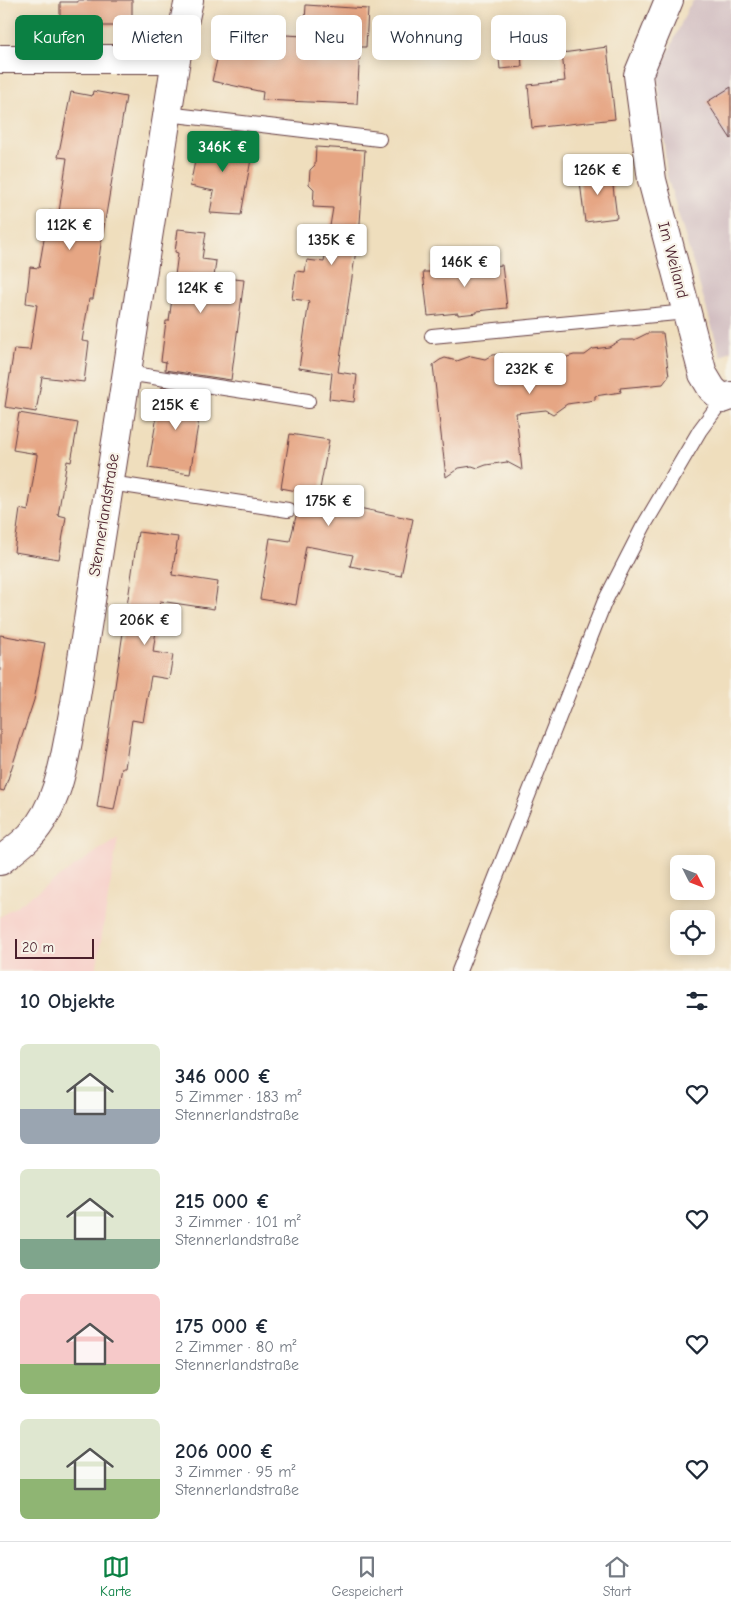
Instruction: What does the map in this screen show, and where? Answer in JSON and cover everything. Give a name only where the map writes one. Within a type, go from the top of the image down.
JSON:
[{"type":"street","name":"Stennerlandstraße","points":[[186,15],[189,0]]},
{"type":"street","name":"Im Weiland","points":[[669,0],[638,74],[652,180],[703,374],[712,389],[727,398]]},
{"type":"street","points":[[0,59],[113,59]]},
{"type":"street","name":"Stennerlandstraße","points":[[0,861],[30,836],[47,812],[59,778],[75,702],[176,60]]},
{"type":"lane","points":[[167,114],[379,139]]},
{"type":"lane","points":[[432,336],[686,312]]},
{"type":"lane","points":[[127,373],[308,401]]},
{"type":"lane","points":[[459,971],[604,603],[648,519],[700,430],[727,398]]},
{"type":"lane","points":[[110,483],[288,510]]},
{"type":"shaded area","points":[[694,0],[731,0],[731,350],[721,357],[667,176],[658,76],[688,8]]},
{"type":"shaded area","points":[[118,837],[96,971],[0,971],[0,917]]},
{"type":"building","points":[[78,0],[132,0],[132,15],[113,15],[113,26],[103,26],[103,15],[60,15],[60,2],[78,2]]},
{"type":"building","points":[[306,5],[368,9],[366,47],[362,47],[362,15],[305,15]]},
{"type":"building","points":[[286,35],[296,36],[296,60],[359,60],[357,104],[262,100],[263,92],[212,81],[217,60],[286,60]]},
{"type":"building","points":[[607,47],[615,119],[532,128],[528,85],[565,81],[563,60],[566,60],[566,52]]},
{"type":"building","points":[[499,60],[522,60],[522,67],[500,69]]},
{"type":"building","points":[[731,87],[731,139],[707,102]]},
{"type":"building","points":[[93,91],[126,97],[93,299],[89,299],[82,341],[89,342],[84,382],[42,377],[36,412],[5,407],[14,349],[30,350],[37,305],[26,303],[30,267],[39,268],[49,211],[59,212],[67,158],[58,157],[71,92],[92,96]]},
{"type":"building","points":[[200,136],[243,144],[243,146],[253,148],[241,215],[210,213],[214,191],[190,186]]},
{"type":"building","points":[[316,147],[365,150],[360,223],[338,372],[357,375],[354,402],[329,399],[332,373],[299,368],[309,301],[292,299],[296,271],[305,272],[307,260],[324,262],[333,208],[313,207],[314,189],[309,184],[310,170],[315,165]]},
{"type":"building","points":[[611,170],[617,218],[585,222],[579,174]]},
{"type":"building","points":[[178,229],[206,232],[202,259],[216,261],[214,277],[244,280],[231,380],[165,370],[166,362],[161,361],[166,321],[169,321],[178,253],[175,252]]},
{"type":"building","points":[[493,259],[494,266],[502,265],[507,308],[458,315],[458,313],[428,316],[423,272],[431,272],[431,266]]},
{"type":"building","points":[[648,333],[663,333],[669,376],[663,384],[620,388],[621,392],[595,396],[595,400],[567,404],[553,414],[546,410],[516,413],[522,470],[507,462],[478,468],[472,466],[459,468],[446,477],[433,365],[440,360],[445,358],[457,361],[471,356],[485,359],[492,355],[502,354],[510,356],[513,380],[543,365],[557,363],[574,355],[585,355],[593,349],[609,347],[621,340],[634,340]]},
{"type":"building","points":[[162,387],[203,394],[190,474],[148,468]]},
{"type":"building","points":[[19,413],[78,423],[71,462],[67,461],[58,515],[66,517],[59,559],[14,552],[20,509],[28,511],[37,456],[37,454],[13,450]]},
{"type":"building","points":[[290,434],[329,440],[320,489],[351,496],[349,506],[413,519],[401,576],[350,566],[353,555],[306,546],[296,605],[260,599],[270,538],[290,541],[302,492],[281,488]]},
{"type":"building","points":[[138,532],[178,537],[172,575],[218,582],[214,609],[160,601],[153,652],[173,655],[169,679],[151,676],[143,722],[132,720],[125,768],[122,768],[114,810],[97,807]]},
{"type":"building","points":[[0,635],[45,643],[34,700],[4,791],[0,790]]}]
